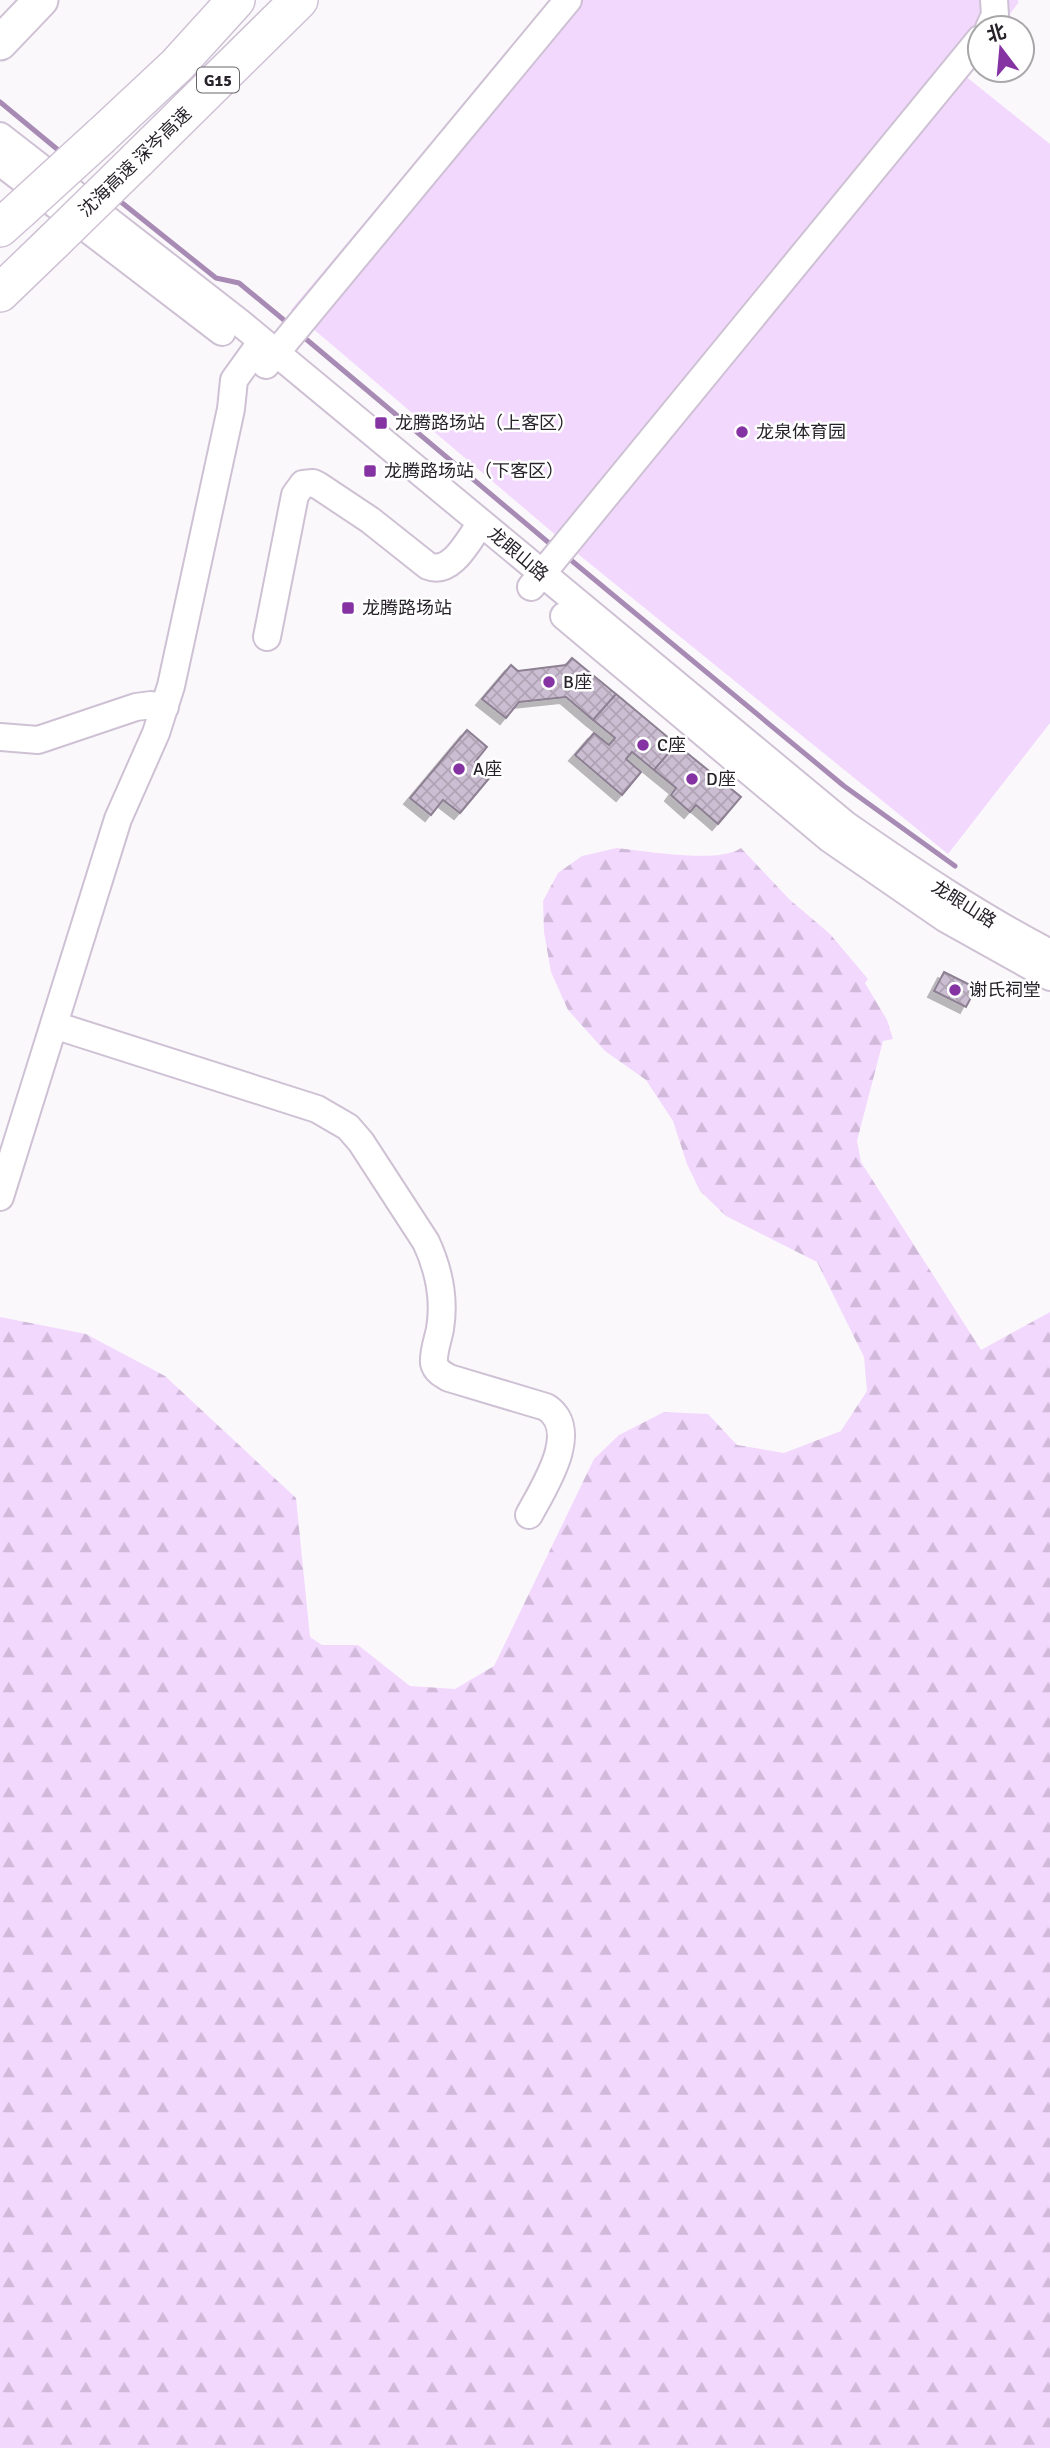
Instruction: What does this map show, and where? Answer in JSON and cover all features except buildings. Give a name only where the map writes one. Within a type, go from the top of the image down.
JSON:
[{"type":"highway","name":"G15","points":[[10,219],[177,65],[236,0]]},
{"type":"highway","name":"沈海高速 深岑高速","points":[[0,293],[299,0]]},
{"type":"main road","points":[[0,43],[41,0]]},
{"type":"street","points":[[0,1197],[118,818],[165,707],[232,409],[232,387],[238,373],[275,345],[568,0]]},
{"type":"street","points":[[548,565],[966,56]]},
{"type":"street","name":"龙眼山路","points":[[0,136],[275,345],[475,530],[548,565],[846,825],[900,863],[1009,932],[1050,953]]},
{"type":"street","name":"龙眼山路","points":[[0,162],[275,345]]},
{"type":"street","points":[[267,638],[295,495],[303,484],[308,482],[319,486],[370,520],[436,570],[450,564],[475,530]]},
{"type":"street","name":"龙眼山路","points":[[548,565],[830,839],[946,919],[1050,977]]},
{"type":"street","points":[[0,737],[38,740],[136,707],[165,707]]},
{"type":"street","points":[[54,1025],[317,1109],[348,1128],[368,1153],[434,1258],[442,1297],[434,1364],[439,1372],[449,1378],[546,1407],[557,1414],[561,1425],[557,1456],[547,1482],[529,1515]]},
{"type":"green space","name":"龙泉体育园","points":[[551,0],[1017,0],[1019,2],[1010,14],[966,14],[964,75],[966,84],[975,84],[1050,144],[1050,723],[948,854],[578,554],[291,310]]},
{"type":"green space","points":[[617,848],[700,856],[731,853],[741,848],[789,899],[830,934],[868,979],[865,983],[887,1020],[893,1039],[883,1041],[857,1141],[861,1162],[981,1350],[1050,1312],[1050,2448],[0,2448],[0,1317],[86,1334],[165,1376],[296,1498],[310,1637],[322,1645],[358,1645],[410,1686],[455,1689],[494,1666],[594,1459],[619,1435],[664,1412],[708,1414],[737,1445],[784,1453],[841,1431],[867,1391],[864,1357],[817,1262],[726,1216],[700,1191],[687,1164],[673,1121],[646,1080],[605,1051],[568,1010],[551,972],[544,932],[543,901],[558,873],[582,856]]},
{"type":"waterway","points":[[0,102],[63,154]]},
{"type":"waterway","points":[[116,198],[216,278],[239,283],[290,325]]},
{"type":"waterway","points":[[300,334],[555,548]]},
{"type":"waterway","points":[[566,556],[844,786],[955,866]]},
{"type":"place","name":"龙腾路场站（上客区）","points":[[381,423]]},
{"type":"place","name":"龙泉体育园","points":[[742,432]]},
{"type":"place","name":"龙腾路场站（下客区）","points":[[370,471]]},
{"type":"place","name":"龙腾路场站","points":[[348,608]]},
{"type":"place","name":"B座","points":[[549,682]]},
{"type":"place","name":"C座","points":[[643,745]]},
{"type":"place","name":"A座","points":[[459,769]]},
{"type":"place","name":"D座","points":[[692,779]]},
{"type":"place","name":"谢氏祠堂","points":[[955,990]]}]
